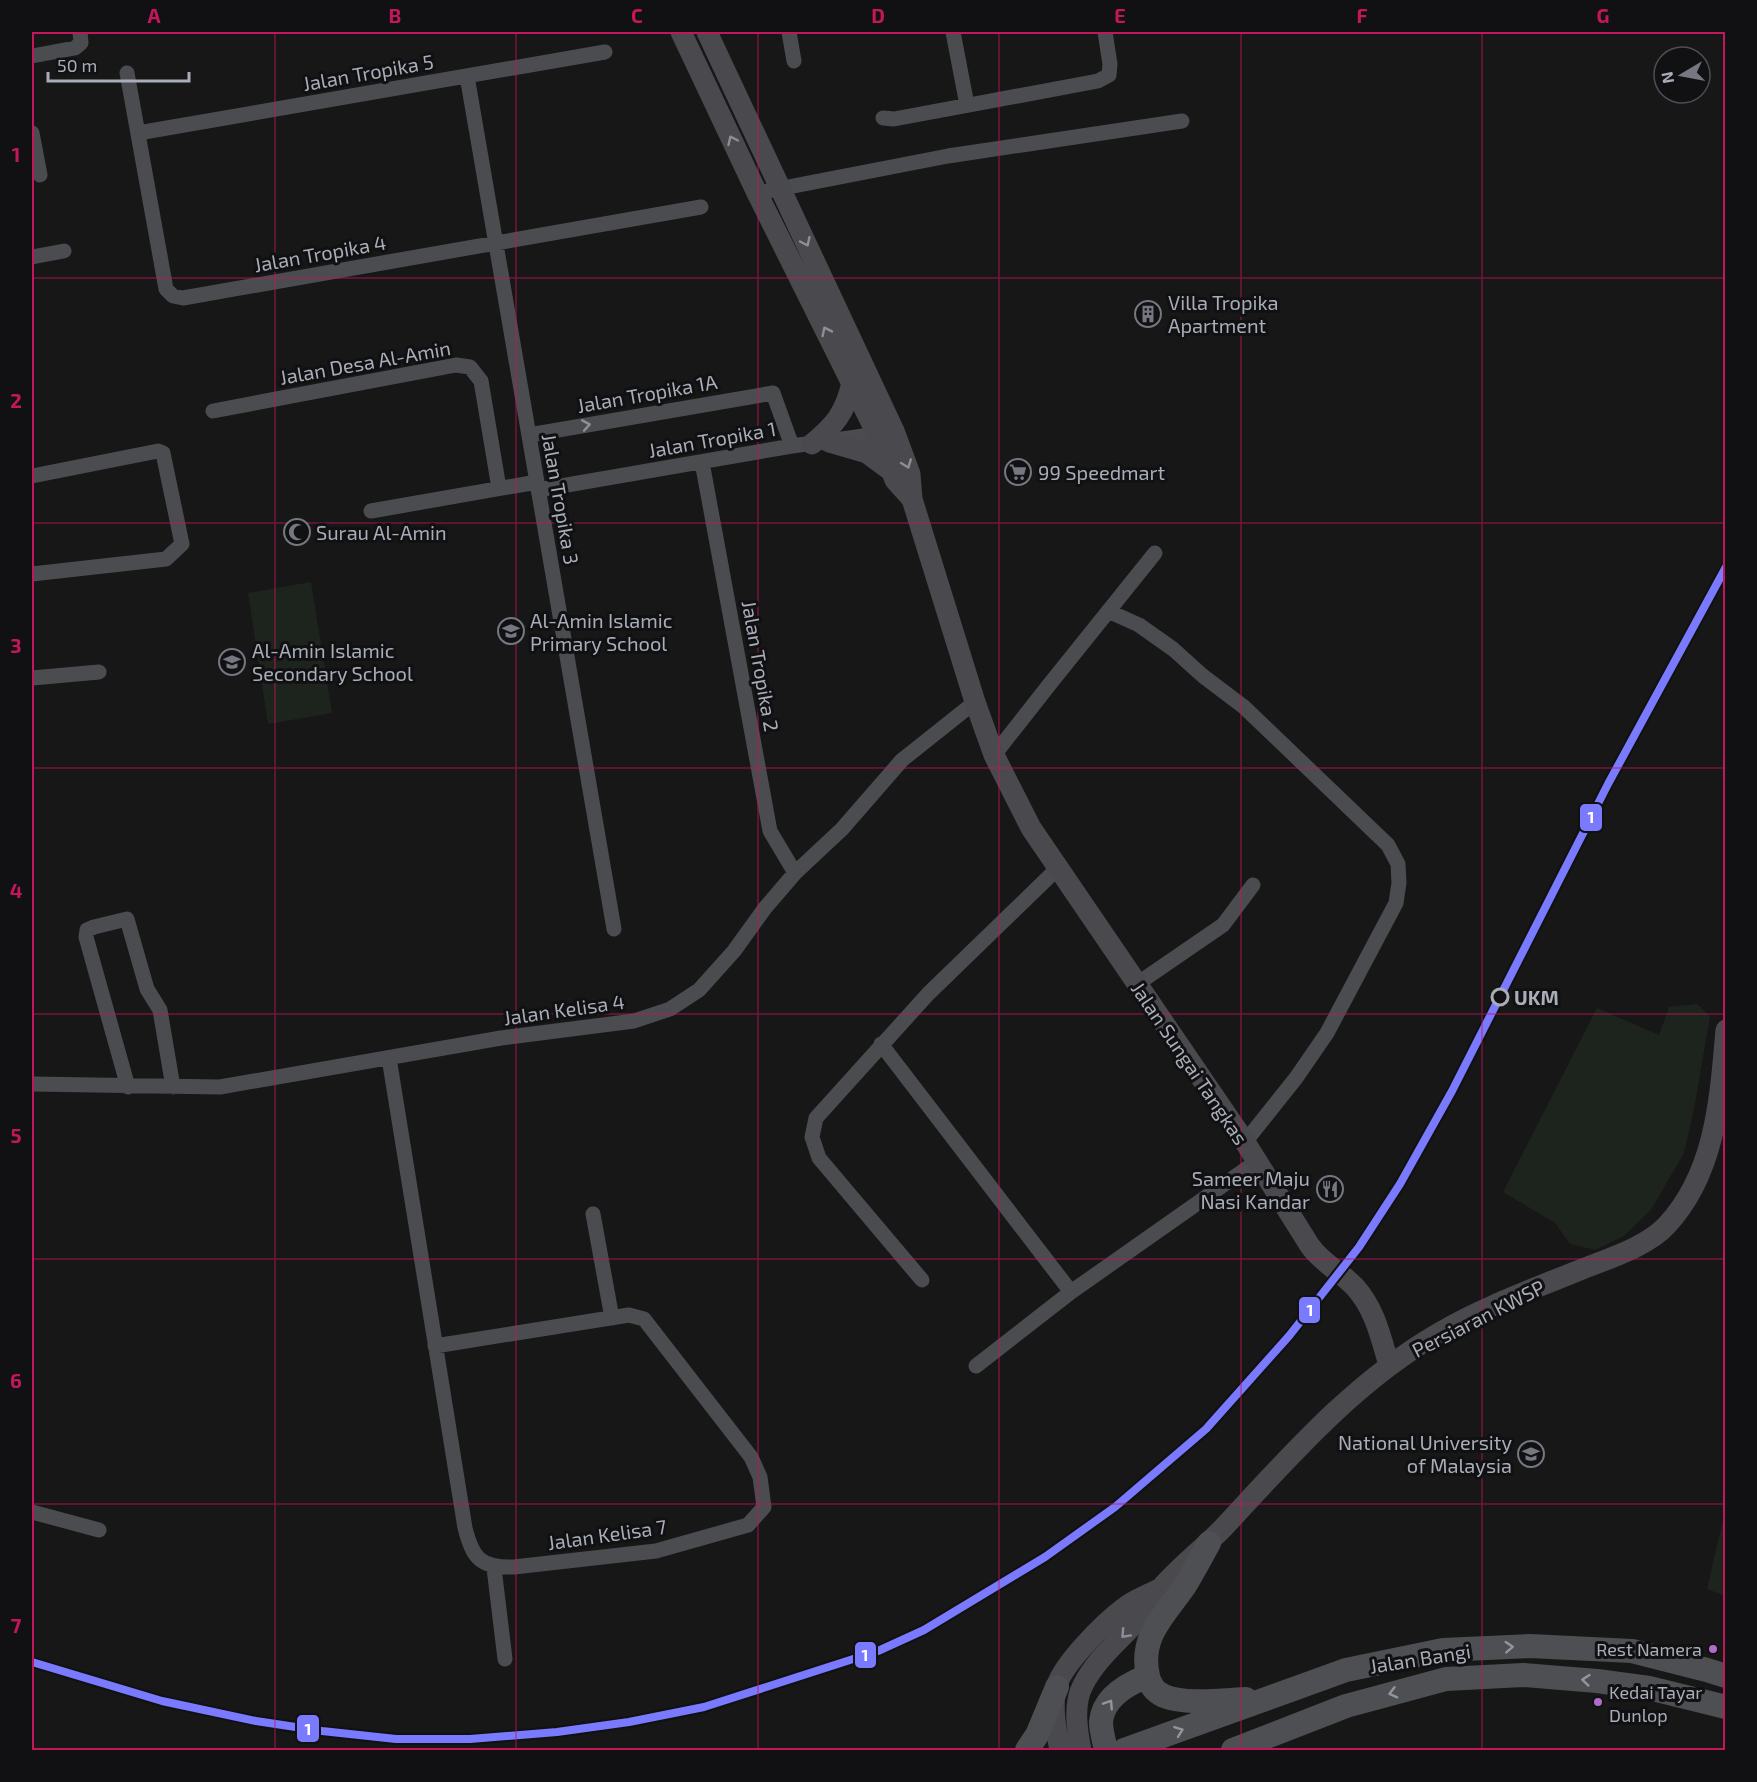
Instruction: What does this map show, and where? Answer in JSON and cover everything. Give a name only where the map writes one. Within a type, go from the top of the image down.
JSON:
[{"type":"main road","points":[[1209,1543],[1185,1585],[1149,1639],[1146,1650],[1148,1676],[1153,1689],[1165,1697],[1186,1700],[1266,1699]]},
{"type":"main road","name":"Jalan Bangi","points":[[1124,1750],[1346,1670],[1443,1650],[1530,1646],[1632,1651],[1725,1676]]},
{"type":"main road","name":"Jalan Bangi","points":[[1233,1750],[1346,1706],[1446,1679],[1523,1675],[1579,1679],[1649,1688],[1725,1707]]},
{"type":"main road","points":[[1106,1750],[1101,1723],[1104,1711],[1121,1689],[1148,1676]]},
{"type":"main road","points":[[1027,1750],[1037,1735],[1057,1687]]},
{"type":"street","points":[[32,56],[75,48],[81,43],[80,32]]},
{"type":"street","points":[[681,32],[757,193],[852,383],[910,474],[912,499]]},
{"type":"street","points":[[707,32],[782,189],[885,433],[891,471],[895,480],[912,499]]},
{"type":"street","points":[[789,32],[795,61]]},
{"type":"street","points":[[953,32],[967,105]]},
{"type":"street","points":[[883,118],[894,118],[1098,81],[1109,75],[1110,64],[1105,32]]},
{"type":"street","name":"Jalan Tropika 5","points":[[138,133],[605,52]]},
{"type":"street","name":"Jalan Tropika 4","points":[[127,73],[166,289],[172,296],[183,298],[701,207]]},
{"type":"street","name":"Jalan Tropika 3","points":[[466,76],[614,929]]},
{"type":"street","points":[[757,193],[948,156],[1182,121]]},
{"type":"street","points":[[32,133],[40,175]]},
{"type":"street","points":[[32,257],[64,251]]},
{"type":"street","name":"Jalan Desa Al-Amin","points":[[213,411],[456,366],[470,367],[481,381],[499,488]]},
{"type":"street","points":[[811,444],[839,419],[847,405],[852,383]]},
{"type":"street","name":"Jalan Tropika 1A","points":[[529,435],[773,393],[811,444]]},
{"type":"street","name":"Jalan Tropika 1","points":[[371,511],[499,488],[538,486],[885,433]]},
{"type":"street","points":[[811,444],[867,453],[891,471]]},
{"type":"street","points":[[32,476],[158,451],[163,453],[182,544],[166,559],[32,574]]},
{"type":"street","name":"Jalan Tropika 2","points":[[702,462],[770,831],[795,873]]},
{"type":"street","name":"Jalan Sungai Tangkas","points":[[912,499],[975,702],[992,748],[1031,828],[1245,1142],[1318,1257],[1353,1285],[1367,1304],[1373,1313],[1389,1365]]},
{"type":"street","points":[[992,748],[1155,553]]},
{"type":"street","points":[[1108,611],[1139,625],[1244,707],[1388,845],[1398,864],[1400,883],[1396,903],[1338,1015],[1296,1078],[1245,1142]]},
{"type":"street","points":[[32,678],[99,672]]},
{"type":"street","name":"Jalan Kelisa 4","points":[[32,1084],[220,1087],[501,1038],[634,1021],[670,1009],[699,990],[734,951],[765,908],[795,873],[842,829],[902,760],[975,702]]},
{"type":"street","points":[[922,1280],[819,1158],[812,1137],[816,1118],[928,994],[1058,868]]},
{"type":"street","points":[[1137,984],[1223,925],[1253,885]]},
{"type":"street","points":[[128,1087],[86,937],[87,930],[127,919],[147,989],[160,1010],[173,1087]]},
{"type":"street","name":"Persiaran KWSP","points":[[1081,1750],[1077,1703],[1082,1686],[1092,1670],[1142,1616],[1161,1588],[1209,1543],[1269,1476],[1361,1387],[1389,1365],[1440,1332],[1507,1299],[1628,1250],[1667,1226],[1700,1175],[1709,1148],[1716,1116],[1725,1030]]},
{"type":"street","points":[[881,1044],[1071,1292]]},
{"type":"street","points":[[389,1058],[435,1346],[470,1544],[478,1558],[494,1568],[505,1659]]},
{"type":"street","points":[[976,1366],[1071,1292],[1256,1162]]},
{"type":"street","points":[[593,1214],[612,1318]]},
{"type":"street","name":"Jalan Kelisa 7","points":[[435,1346],[629,1315],[644,1319],[751,1457],[760,1477],[764,1507],[748,1525],[656,1551],[494,1568]]},
{"type":"street","points":[[32,1512],[99,1530]]},
{"type":"street","name":"Persiaran KWSP","points":[[1060,1750],[1055,1714],[1057,1687],[1064,1669],[1075,1655],[1124,1607],[1161,1588]]},
{"type":"shaded area","points":[[311,582],[332,713],[268,724],[248,593]]},
{"type":"shaded area","points":[[1697,1004],[1710,1016],[1684,1153],[1651,1210],[1624,1236],[1595,1250],[1570,1244],[1555,1223],[1503,1192],[1597,1008],[1659,1035],[1669,1007]]},
{"type":"shaded area","points":[[1725,1511],[1726,1596],[1707,1589]]},
{"type":"rail line","name":"1","points":[[32,1662],[162,1701],[256,1721],[322,1731],[396,1739],[470,1739],[557,1732],[629,1722],[704,1707],[878,1651],[924,1630],[1045,1557],[1115,1507],[1206,1429],[1289,1336],[1359,1247],[1400,1184],[1452,1091],[1608,784],[1726,567]]},
{"type":"place","name":"Villa Tropika Apartment","points":[[1148,314]]},
{"type":"place","name":"99 Speedmart","points":[[1018,472]]},
{"type":"place","name":"Surau Al-Amin","points":[[297,532]]},
{"type":"place","name":"Al-Amin Islamic Primary School","points":[[511,631]]},
{"type":"place","name":"Al-Amin Islamic Secondary School","points":[[232,662]]},
{"type":"place","name":"UKM","points":[[1500,997]]},
{"type":"place","name":"Sameer Maju Nasi Kandar","points":[[1330,1189]]},
{"type":"place","name":"National University of Malaysia","points":[[1531,1454]]},
{"type":"place","name":"Rest Namera","points":[[1713,1649]]},
{"type":"place","name":"Kedai Tayar Dunlop","points":[[1598,1702]]}]
